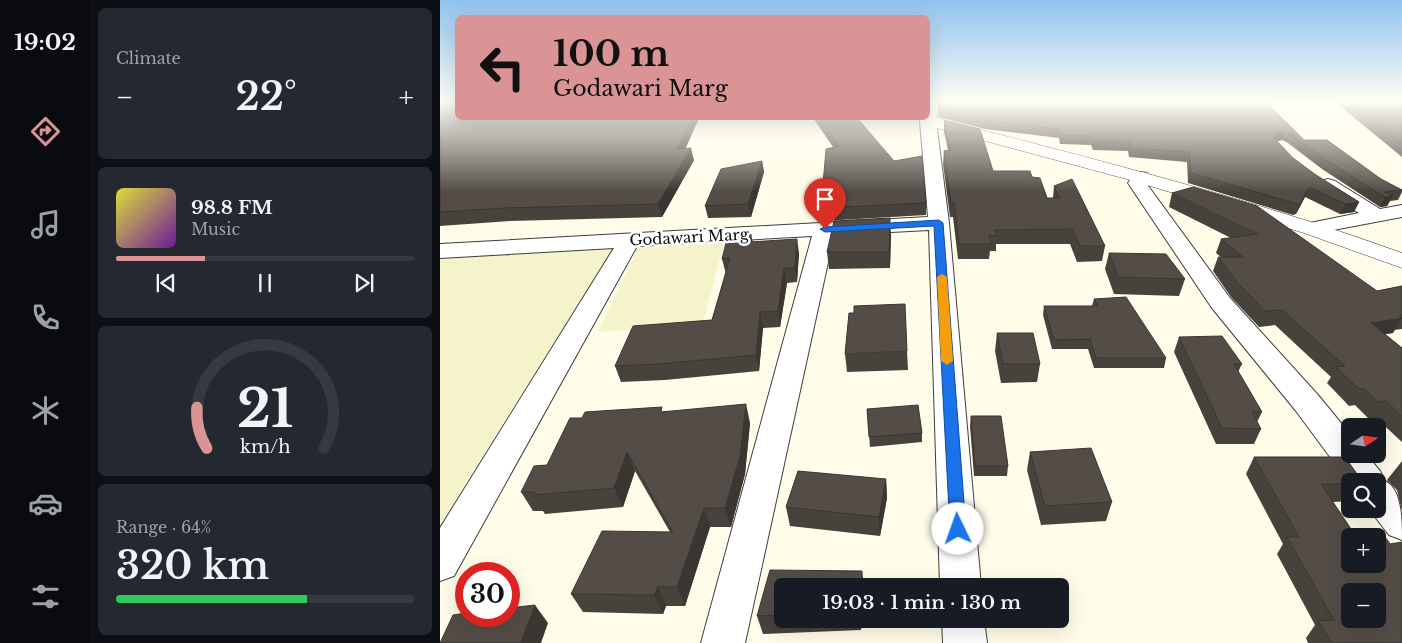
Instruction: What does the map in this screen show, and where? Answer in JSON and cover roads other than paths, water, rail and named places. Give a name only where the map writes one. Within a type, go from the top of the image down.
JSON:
[{"type":"street","points":[[932,132],[961,578]]},
{"type":"street","points":[[995,132],[1312,228],[1402,261]]},
{"type":"street","points":[[1311,174],[1376,215]]},
{"type":"street","points":[[1141,177],[1138,183],[1221,303],[1307,403],[1362,473]]},
{"type":"street","points":[[1312,228],[1402,211]]},
{"type":"street","name":"Godawari Marg","points":[[440,251],[939,223]]},
{"type":"street","points":[[723,643],[825,229]]},
{"type":"street","points":[[440,563],[630,240]]},
{"type":"street","points":[[1386,503],[1402,524]]},
{"type":"street","points":[[964,628],[965,643]]}]
